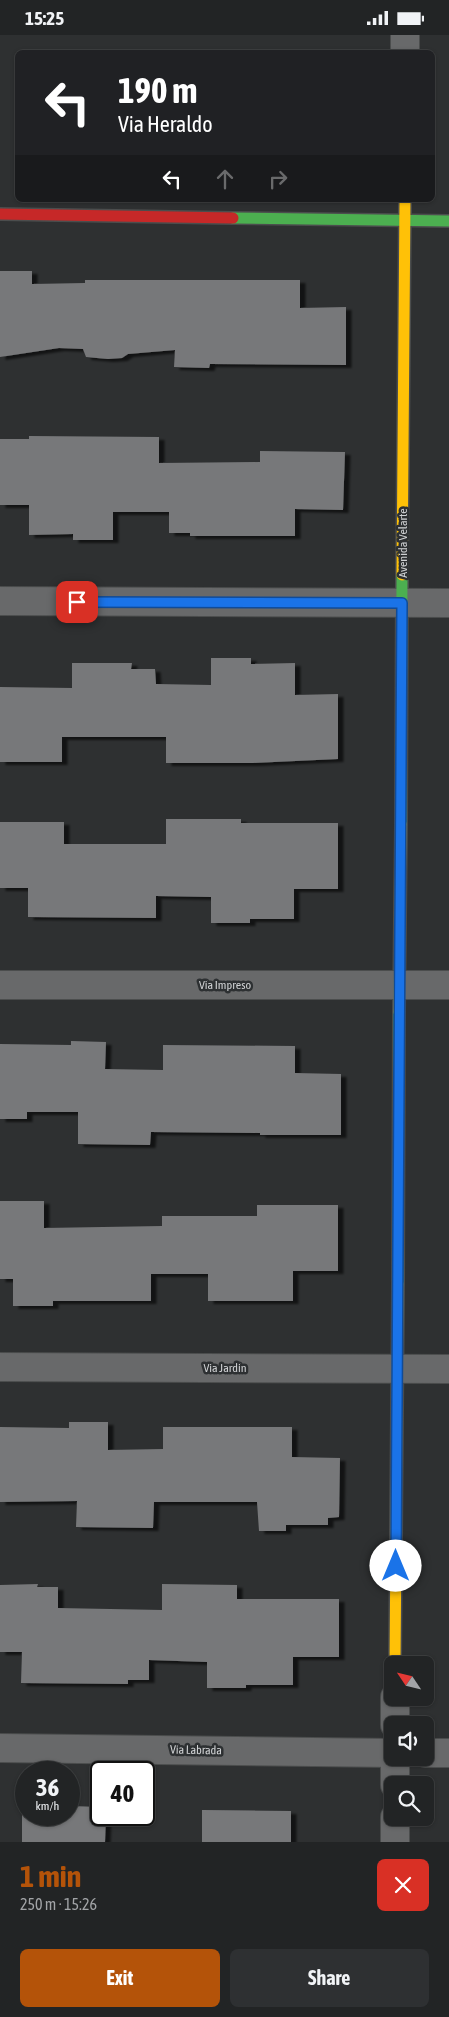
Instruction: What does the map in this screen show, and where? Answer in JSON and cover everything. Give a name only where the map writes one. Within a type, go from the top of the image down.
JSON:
[{"type":"street","points":[[405,35],[405,50]]},
{"type":"street","name":"Avenida Velarte","points":[[395,1656],[405,202]]},
{"type":"street","points":[[0,214],[449,221]]},
{"type":"street","points":[[0,601],[449,603]]},
{"type":"street","name":"Via Impreso","points":[[0,985],[449,985]]},
{"type":"street","name":"Via Jardin","points":[[0,1367],[449,1369]]},
{"type":"street","name":"Via Labrada","points":[[0,1748],[384,1753]]},
{"type":"street","points":[[434,1753],[449,1753]]},
{"type":"street","points":[[395,1826],[395,1842]]},
{"type":"building","points":[[0,271],[32,271],[32,284],[85,283],[85,280],[300,280],[300,308],[346,307],[346,365],[210,364],[209,368],[174,367],[175,350],[128,354],[122,358],[108,359],[86,357],[83,349],[59,348],[0,357]]},
{"type":"building","points":[[29,436],[159,437],[159,463],[260,462],[260,451],[345,452],[343,510],[295,509],[295,536],[190,536],[190,533],[169,533],[169,512],[113,512],[113,540],[73,540],[73,534],[29,535],[29,505],[0,505],[0,439],[29,439]]},
{"type":"building","points":[[211,658],[251,658],[251,664],[295,663],[295,695],[338,694],[338,759],[253,763],[166,763],[166,737],[62,737],[62,762],[0,762],[0,687],[72,688],[72,663],[132,663],[131,669],[155,669],[156,684],[211,685]]},
{"type":"building","points":[[166,819],[241,819],[241,823],[338,823],[338,889],[294,889],[294,919],[250,919],[250,923],[211,923],[211,897],[156,896],[156,918],[28,917],[28,888],[0,888],[0,822],[64,822],[64,844],[166,844]]},
{"type":"building","points":[[71,1041],[106,1042],[105,1069],[163,1070],[163,1045],[295,1046],[295,1073],[341,1074],[341,1135],[151,1132],[150,1145],[78,1144],[78,1112],[27,1112],[27,1119],[0,1119],[0,1044],[71,1045]]},
{"type":"building","points":[[0,1201],[44,1201],[44,1228],[162,1226],[162,1216],[257,1216],[257,1205],[338,1205],[338,1271],[293,1271],[293,1301],[208,1301],[208,1274],[151,1274],[151,1301],[53,1301],[53,1306],[13,1306],[13,1279],[0,1279]]},
{"type":"building","points":[[69,1422],[108,1422],[108,1450],[163,1449],[163,1427],[292,1427],[292,1457],[340,1458],[339,1517],[328,1518],[328,1525],[286,1525],[286,1531],[259,1531],[257,1502],[154,1502],[153,1528],[76,1527],[77,1501],[0,1502],[0,1427],[69,1428]]},
{"type":"building","points":[[38,1584],[37,1587],[58,1587],[58,1608],[162,1610],[162,1584],[237,1585],[237,1599],[339,1599],[339,1657],[293,1657],[293,1685],[246,1685],[246,1688],[207,1688],[207,1662],[149,1660],[149,1680],[128,1680],[128,1684],[21,1683],[22,1652],[0,1652],[0,1585]]},
{"type":"building","points":[[80,1806],[90,1807],[90,1826],[106,1826],[105,1842],[22,1842],[22,1826],[80,1826]]},
{"type":"building","points":[[202,1810],[291,1811],[291,1842],[202,1842]]},
{"type":"traffic: fast","points":[[233,218],[449,221]]},
{"type":"traffic: fast","points":[[401,824],[402,575]]},
{"type":"traffic: fast","points":[[398,1284],[399,1012]]},
{"type":"traffic: slow","points":[[402,575],[405,202]]},
{"type":"traffic: slow","points":[[399,1012],[401,824]]},
{"type":"traffic: slow","points":[[395,1656],[398,1284]]},
{"type":"traffic: jam","points":[[0,214],[233,218]]},
{"type":"route","points":[[77,602],[402,603],[396,1566]]}]
